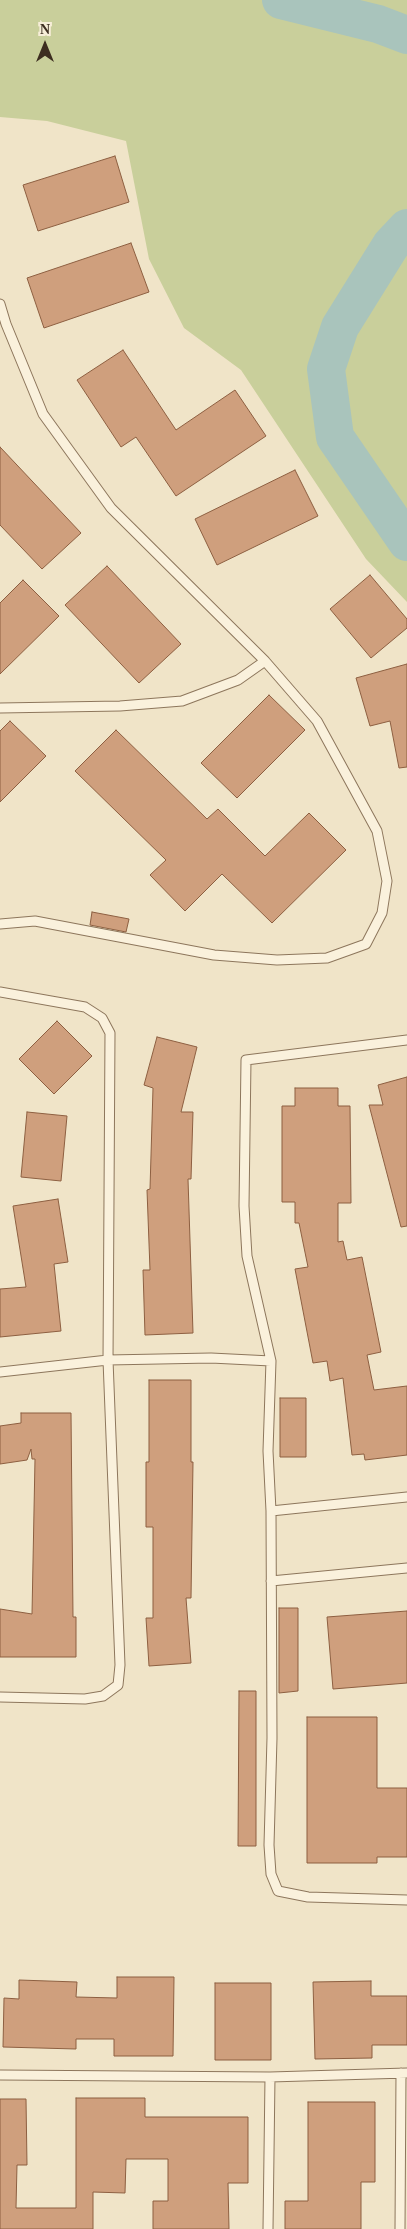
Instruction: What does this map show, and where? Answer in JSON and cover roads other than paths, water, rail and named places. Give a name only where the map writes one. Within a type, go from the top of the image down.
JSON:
[{"type":"lane","points":[[0,304],[6,324],[43,414],[111,508],[265,661],[317,721],[377,832],[387,881],[382,913],[366,944],[327,958],[277,960],[214,954],[35,920],[0,924]]},
{"type":"lane","points":[[0,708],[120,706],[182,701],[238,680],[265,661]]},
{"type":"lane","points":[[0,992],[85,1007],[102,1018],[110,1034],[108,1360],[120,1666],[118,1685],[103,1696],[85,1700],[0,1697]]},
{"type":"lane","points":[[407,1040],[246,1060],[244,1206],[247,1256],[271,1361],[268,1451],[272,1511],[272,1738],[269,1845],[272,1874],[278,1891],[308,1897],[407,1900]]},
{"type":"lane","points":[[0,1372],[108,1360],[211,1358],[271,1361]]},
{"type":"lane","points":[[272,1511],[407,1497]]},
{"type":"lane","points":[[272,1581],[407,1568]]},
{"type":"lane","points":[[0,2075],[270,2077],[404,2073],[400,2229]]},
{"type":"lane","points":[[268,2229],[270,2077]]},
{"type":"waterway","points":[[281,0],[378,24],[407,35]]},
{"type":"waterway","points":[[407,228],[391,245],[340,327],[326,369],[335,437],[407,542]]}]
